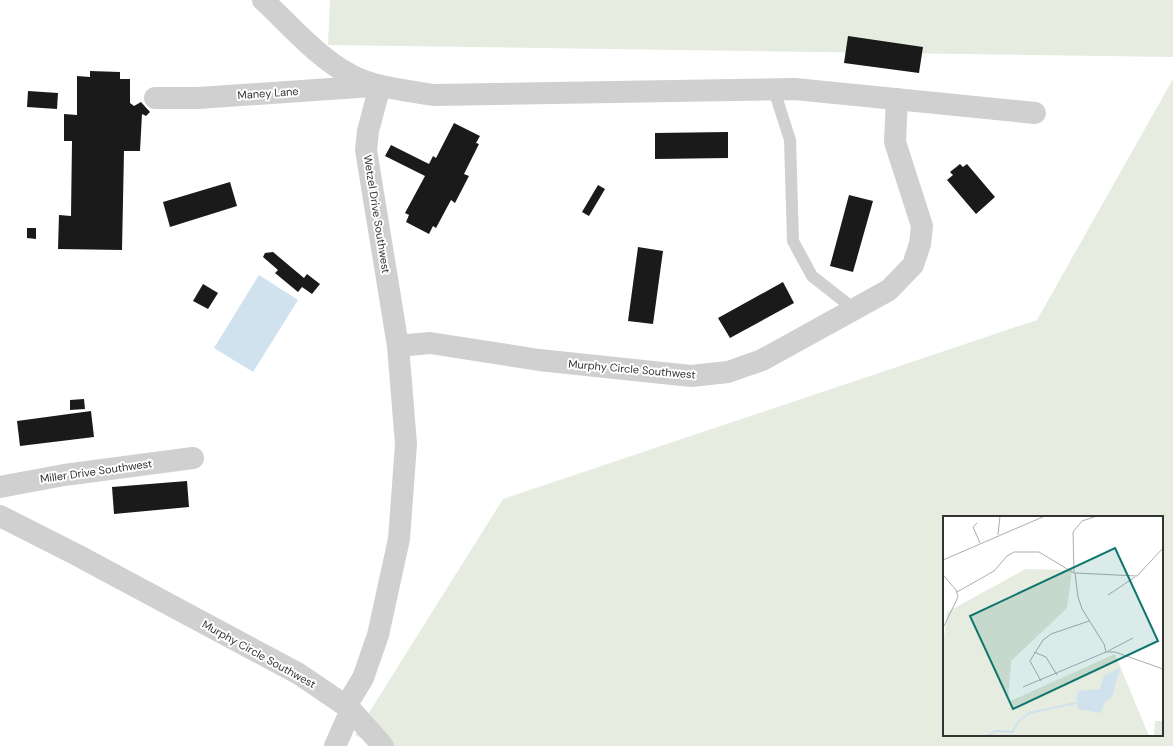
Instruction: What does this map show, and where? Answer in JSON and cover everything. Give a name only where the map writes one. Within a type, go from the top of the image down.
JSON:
[{"type":"street","points":[[263,0],[324,58],[349,74],[380,86],[434,95],[795,89],[1035,113]]},
{"type":"street","name":"Maney Lane","points":[[155,98],[198,98],[380,86]]},
{"type":"street","name":"Wetzel Drive Southwest","points":[[380,86],[368,131],[366,150],[398,346]]},
{"type":"street","name":"Murphy Circle Southwest","points":[[0,516],[77,555],[299,674],[346,706],[363,678],[378,635],[399,539],[406,444],[398,346],[430,343],[539,360],[691,376],[728,372],[762,360],[889,290],[913,265],[920,244],[922,226],[895,142],[896,99]]},
{"type":"street","name":"Miller Drive Southwest","points":[[0,487],[64,475],[193,458]]},
{"type":"street","points":[[335,746],[351,710],[383,746]]},
{"type":"lane","points":[[774,90],[790,140],[793,241],[812,276],[854,309]]},
{"type":"shaded area","points":[[330,0],[1173,0],[1173,57],[328,45]]},
{"type":"shaded area","points":[[1173,79],[1173,746],[376,746],[355,735],[503,499],[1037,320]]},
{"type":"water","points":[[259,275],[298,300],[253,372],[214,348]]},
{"type":"building","points":[[848,36],[923,47],[919,73],[844,63]]},
{"type":"building","points":[[90,71],[120,72],[120,79],[130,79],[130,103],[134,106],[141,102],[150,112],[146,116],[142,114],[140,151],[124,151],[122,250],[58,249],[59,215],[71,216],[72,141],[64,141],[64,114],[77,115],[77,76],[90,77]]},
{"type":"building","points":[[28,91],[58,93],[57,109],[27,107]]},
{"type":"building","points":[[454,123],[480,136],[476,143],[479,144],[464,174],[469,176],[455,203],[451,200],[436,228],[433,226],[429,234],[406,222],[409,215],[405,213],[425,176],[385,156],[391,145],[429,164],[433,156],[436,158]]},
{"type":"building","points":[[728,132],[728,158],[655,159],[655,133]]},
{"type":"building","points":[[960,164],[963,167],[967,164],[995,197],[976,214],[947,180],[953,175],[950,172]]},
{"type":"building","points":[[230,182],[237,206],[170,227],[163,202]]},
{"type":"building","points":[[598,185],[605,189],[589,216],[582,212]]},
{"type":"building","points":[[849,195],[873,201],[853,272],[830,266]]},
{"type":"building","points":[[27,228],[36,228],[36,239],[27,238]]},
{"type":"building","points":[[638,247],[663,251],[653,324],[628,321]]},
{"type":"building","points":[[273,252],[304,278],[307,274],[320,284],[312,294],[302,287],[298,292],[275,273],[278,270],[263,257],[265,253]]},
{"type":"building","points":[[783,282],[794,303],[730,338],[718,318]]},
{"type":"building","points":[[203,284],[218,293],[208,309],[193,301]]},
{"type":"building","points":[[84,399],[85,409],[70,410],[70,400]]},
{"type":"building","points":[[91,411],[94,437],[20,446],[17,421]]},
{"type":"building","points":[[187,481],[189,507],[114,514],[112,487]]}]
